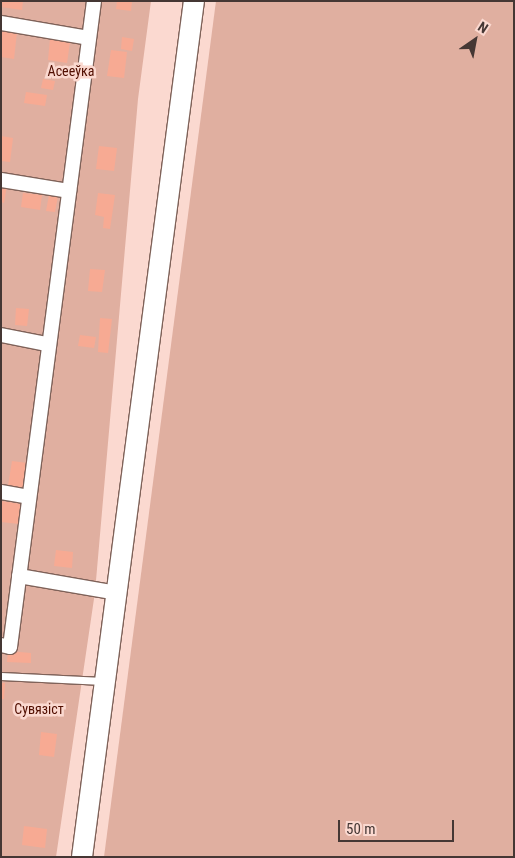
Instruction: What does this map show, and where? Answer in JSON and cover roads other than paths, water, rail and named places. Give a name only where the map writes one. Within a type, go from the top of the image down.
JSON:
[{"type":"street","points":[[1,645],[10,647],[47,344],[94,1]]},
{"type":"street","points":[[82,857],[194,1]]},
{"type":"street","points":[[1,23],[89,38]]},
{"type":"street","points":[[1,180],[69,192]]},
{"type":"street","points":[[1,335],[47,344]]},
{"type":"street","points":[[1,492],[29,497]]},
{"type":"street","points":[[19,576],[117,593]]},
{"type":"lane","points":[[1,676],[106,681]]},
{"type":"park label","name":"Асееўка","points":[[71,71]]},
{"type":"park label","name":"Сувязіст","points":[[39,709]]}]
